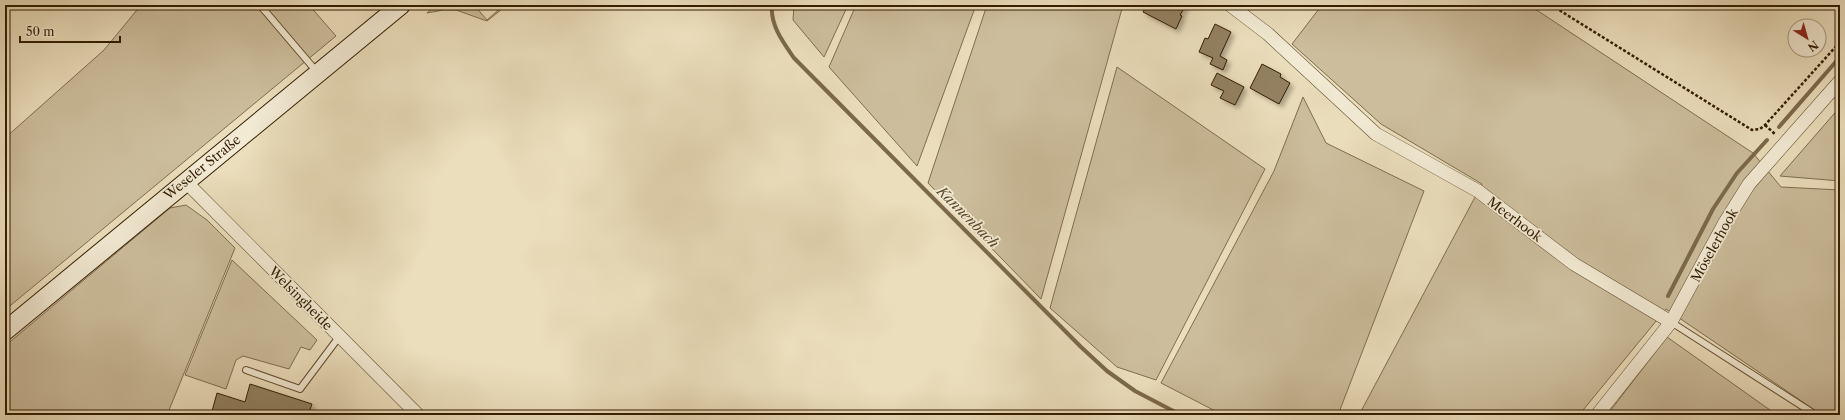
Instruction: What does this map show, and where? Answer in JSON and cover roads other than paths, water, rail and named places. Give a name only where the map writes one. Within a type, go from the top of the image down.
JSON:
[{"type":"main road","name":"Weseler Straße","points":[[5,331],[401,5]]},
{"type":"street","name":"Meerhook","points":[[1230,5],[1268,34],[1376,134],[1478,192],[1574,264],[1671,322]]},
{"type":"street","name":"Möselerhook","points":[[1597,415],[1671,322],[1724,224],[1749,184],[1840,81]]},
{"type":"street","name":"Welsingheide","points":[[185,182],[418,415]]},
{"type":"lane","points":[[260,5],[318,73]]},
{"type":"lane","name":"Meerhook","points":[[1671,322],[1816,415]]},
{"type":"lane","points":[[246,370],[300,389],[339,337]]},
{"type":"waterway","name":"Kannenbach","points":[[772,5],[775,26],[794,58],[1081,347],[1107,371],[1135,391],[1181,415]]},
{"type":"waterway","points":[[1779,127],[1840,57]]},
{"type":"waterway","points":[[1668,296],[1713,209],[1737,173],[1767,140]]}]
